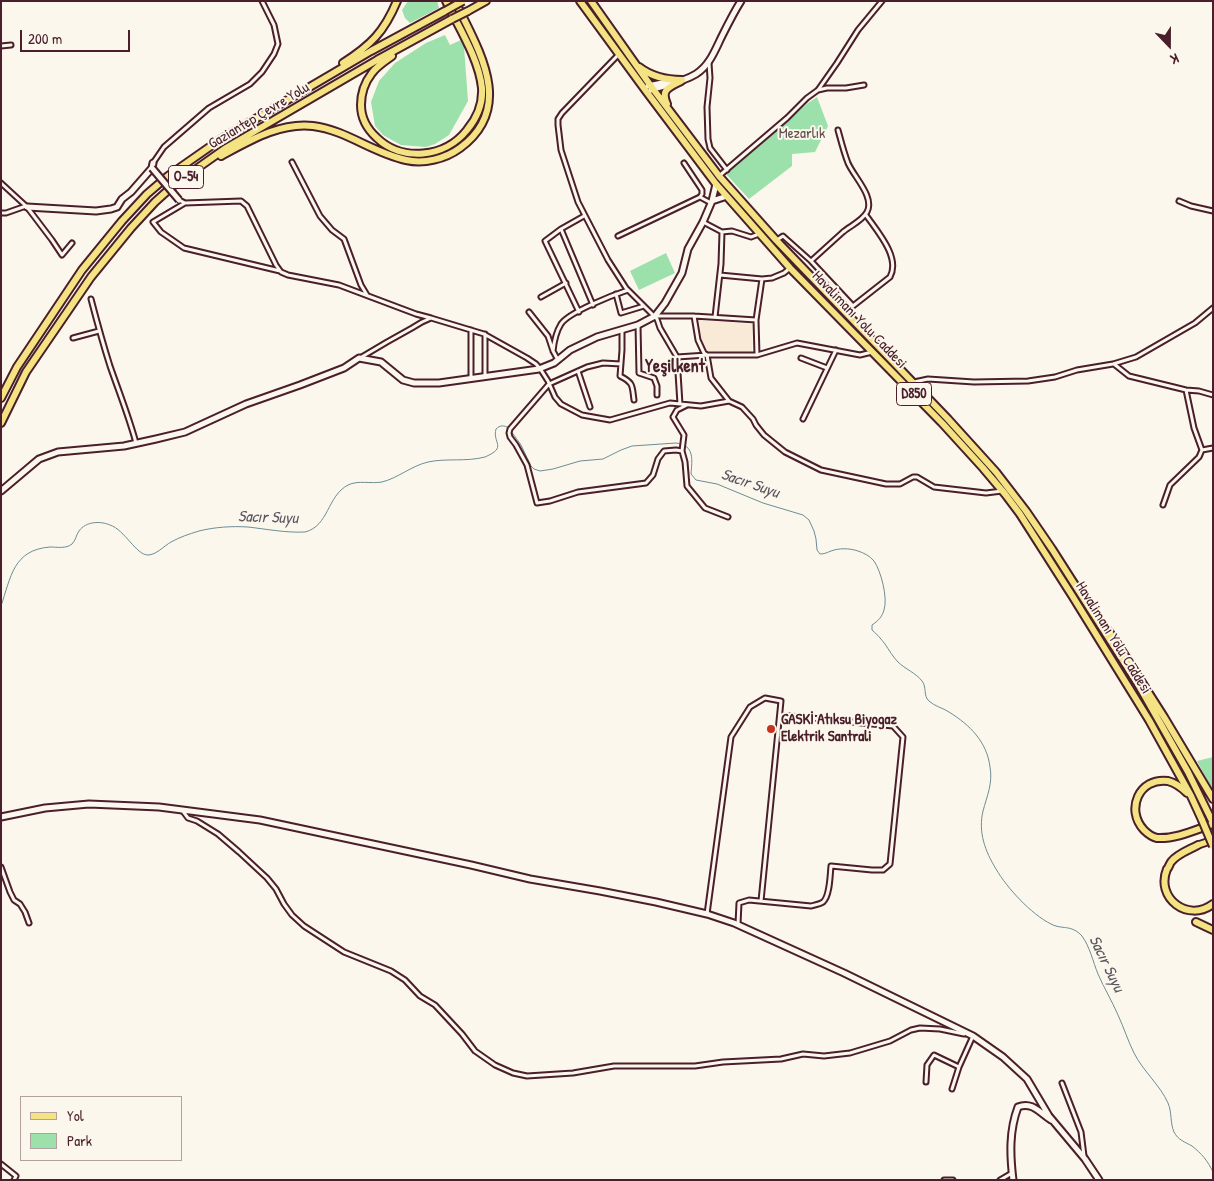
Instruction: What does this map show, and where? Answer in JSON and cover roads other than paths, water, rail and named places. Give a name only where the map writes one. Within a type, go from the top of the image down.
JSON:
[{"type":"highway","points":[[220,139],[360,52],[373,41],[385,26],[397,1]]},
{"type":"highway","points":[[446,1],[470,48],[480,76],[482,90],[478,113],[462,136],[445,148],[417,154],[393,150],[370,132],[364,120],[361,100],[366,81],[376,69],[391,57],[450,20]]},
{"type":"highway","points":[[175,184],[219,157],[252,140],[274,130],[292,126],[312,126],[334,130],[389,155],[405,160],[428,160],[448,155],[458,149],[468,141],[485,116],[490,89],[482,60],[455,1]]},
{"type":"highway","name":"Gaziantep Çevre Yolu","points":[[1,398],[17,367],[82,270],[147,194],[168,176],[220,139],[371,51],[463,1]]},
{"type":"highway","name":"Gaziantep Çevre Yolu","points":[[1,422],[26,372],[91,277],[131,228],[175,184],[226,148],[376,60],[486,1]]},
{"type":"highway","name":"Havalimanı Yolu Caddesi","points":[[580,1],[619,54],[673,116],[719,176],[776,240],[914,382],[996,472],[1036,526],[1138,684],[1188,772],[1213,824]]},
{"type":"highway","name":"Havalimanı Yolu Caddesi","points":[[591,1],[633,62],[648,88],[716,184],[790,268],[984,468],[1020,514],[1149,720],[1191,796],[1213,846]]},
{"type":"highway","points":[[633,62],[646,72],[660,78],[682,80]]},
{"type":"highway","points":[[673,116],[664,95],[669,87],[682,80]]},
{"type":"highway","points":[[1091,609],[1113,637],[1139,676],[1213,798]]},
{"type":"highway","points":[[1191,796],[1176,784],[1168,781],[1151,783],[1144,787],[1136,799],[1135,806],[1138,822],[1155,838],[1172,837],[1213,824]]},
{"type":"highway","points":[[1198,845],[1170,862],[1165,874],[1166,894],[1175,904],[1188,911],[1205,909],[1213,904]]},
{"type":"highway","points":[[1196,922],[1213,930]]},
{"type":"main road","points":[[1198,845],[1213,840]]},
{"type":"street","points":[[27,207],[96,211],[117,207],[152,166],[164,147],[209,108],[250,84],[262,72],[278,44],[274,25],[262,1]]},
{"type":"street","points":[[648,88],[682,80],[695,74],[709,62],[741,1]]},
{"type":"street","points":[[719,176],[818,90],[858,30],[882,1]]},
{"type":"street","points":[[1,46],[11,45]]},
{"type":"street","points":[[619,54],[558,118],[561,150],[578,202],[608,260],[628,290],[655,316],[677,357],[680,404]]},
{"type":"street","points":[[709,62],[708,139],[710,148],[727,170]]},
{"type":"street","points":[[818,90],[846,88],[864,84]]},
{"type":"street","points":[[811,261],[844,231],[866,215],[868,209],[868,199],[865,191],[847,161],[838,130]]},
{"type":"street","points":[[292,162],[320,216],[332,230],[344,239],[367,296]]},
{"type":"street","points":[[618,236],[700,197],[702,190],[684,163]]},
{"type":"street","points":[[152,166],[179,200],[185,203]]},
{"type":"street","points":[[1,183],[26,206],[1,213]]},
{"type":"street","points":[[360,358],[381,362],[403,380],[439,382],[539,369],[554,363],[570,350],[597,337],[638,325],[655,316],[682,273],[688,249],[712,202],[716,184]]},
{"type":"street","points":[[700,197],[712,202],[727,196]]},
{"type":"street","points":[[281,272],[247,206],[240,200],[185,203],[153,222],[161,232],[184,248],[288,275],[339,285],[399,308],[485,334],[536,364],[561,404],[582,414],[610,420],[670,403],[701,406],[730,401]]},
{"type":"street","points":[[1179,201],[1213,211]]},
{"type":"street","points":[[27,207],[62,255],[72,243]]},
{"type":"street","points":[[776,240],[783,236],[811,261],[853,306],[890,276],[893,271],[892,258],[888,248],[866,215]]},
{"type":"street","points":[[579,312],[545,242],[561,229],[584,216]]},
{"type":"street","points":[[703,222],[722,232],[732,231],[751,236],[760,234]]},
{"type":"street","points":[[561,229],[593,305]]},
{"type":"street","points":[[715,317],[720,275],[722,232]]},
{"type":"street","points":[[720,275],[762,279],[776,277],[790,268]]},
{"type":"street","points":[[757,355],[756,320],[762,279]]},
{"type":"street","points":[[541,297],[566,283]]},
{"type":"street","points":[[553,351],[555,339],[562,323],[593,305],[628,290]]},
{"type":"street","points":[[616,294],[620,313],[644,306]]},
{"type":"street","points":[[91,299],[99,331],[136,443]]},
{"type":"street","points":[[914,382],[928,379],[974,382],[1028,381],[1114,364],[1136,357],[1195,323],[1213,308]]},
{"type":"street","points":[[529,312],[548,336],[558,360]]},
{"type":"street","points":[[655,316],[694,316],[756,320]]},
{"type":"street","points":[[694,316],[700,345],[707,355],[711,378],[730,401],[742,407],[764,435],[785,452],[821,470],[886,484],[900,484],[913,477],[917,477],[934,487],[986,493],[1002,491]]},
{"type":"street","points":[[1,491],[39,459],[58,452],[124,446],[185,432],[246,404],[300,386],[344,368],[386,342],[431,318]]},
{"type":"street","points":[[638,325],[639,373],[654,378],[657,386],[657,395]]},
{"type":"street","points":[[471,330],[471,378]]},
{"type":"street","points":[[622,330],[620,376],[631,384],[634,400]]},
{"type":"street","points":[[73,338],[99,331]]},
{"type":"street","points":[[485,334],[485,376]]},
{"type":"street","points":[[677,357],[757,355],[798,342],[860,355],[872,352]]},
{"type":"street","points":[[803,419],[836,350]]},
{"type":"street","points":[[801,358],[827,368]]},
{"type":"street","points":[[621,364],[603,363],[587,367],[549,384],[510,431],[527,465],[537,503],[578,492],[646,483],[653,475],[658,459],[664,452],[682,450]]},
{"type":"street","points":[[1114,364],[1129,376],[1213,395]]},
{"type":"street","points":[[578,371],[590,407]]},
{"type":"street","points":[[1164,506],[1170,485],[1199,457],[1202,450],[1194,428],[1186,390]]},
{"type":"street","points":[[687,404],[677,410],[673,417],[684,435],[682,450],[687,486],[705,508],[728,517]]},
{"type":"street","points":[[1202,450],[1213,448]]},
{"type":"street","points":[[708,914],[730,737],[750,707],[764,698],[781,701],[761,901]]},
{"type":"street","points":[[738,924],[739,904],[749,900],[811,906],[820,904],[828,894],[831,866],[883,870],[890,864],[904,737],[892,726],[780,715]]},
{"type":"street","points":[[1,817],[44,808],[89,804],[159,807],[260,820],[530,879],[600,890],[708,914],[738,924],[971,1035],[1003,1057],[1027,1079],[1049,1116],[1085,1159],[1099,1180]]},
{"type":"street","points":[[182,810],[188,818],[197,821],[218,834],[267,878],[292,915],[304,926],[344,952],[391,970],[405,980],[420,996],[435,1005],[475,1051],[495,1065],[513,1073],[527,1076],[573,1073],[614,1066],[695,1066],[722,1062],[781,1059],[803,1054],[824,1056],[850,1053],[890,1041],[911,1030],[920,1028],[940,1029],[971,1035]]},
{"type":"street","points":[[1,868],[10,892],[14,900],[20,904],[25,912],[28,923]]},
{"type":"street","points":[[952,1089],[971,1035]]},
{"type":"street","points":[[926,1082],[927,1066],[934,1055],[959,1067]]},
{"type":"street","points":[[1062,1083],[1081,1132],[1085,1159]]},
{"type":"street","points":[[1013,1180],[1010,1144],[1018,1107],[1024,1105],[1032,1106],[1056,1123]]},
{"type":"street","points":[[1,1164],[16,1176],[14,1180]]},
{"type":"street","points":[[1000,1180],[1012,1172]]},
{"type":"street","points":[[944,1180],[952,1180]]},
{"type":"waterway","name":"Sacır Suyu","points":[[1,606],[11,575],[21,559],[28,553],[38,549],[70,546],[78,533],[86,525],[94,523],[110,525],[121,532],[139,551],[148,555],[157,552],[181,537],[199,531],[224,527],[305,532],[319,524],[336,496],[348,485],[382,482],[428,462],[485,457],[492,454],[498,447],[495,434],[496,429],[502,426],[509,428]]},
{"type":"waterway","name":"Sacır Suyu","points":[[511,431],[521,445],[531,466],[540,471],[580,461],[603,459],[632,446],[682,444],[691,454],[691,474],[696,480],[717,484],[763,503],[803,515],[809,520],[814,531],[817,550],[820,554],[837,549],[848,549],[855,550],[872,559],[877,565],[885,599],[883,612],[880,619],[872,625],[872,630],[898,662],[922,681],[927,699],[964,723],[976,735],[985,750],[991,779],[981,826],[986,848],[992,862],[1013,892],[1043,920],[1055,926],[1074,930],[1082,936],[1134,1053],[1161,1090],[1168,1103],[1174,1132],[1180,1139],[1201,1154],[1213,1172]]},
{"type":"place","name":"GASKİ Atıksu Biyogaz Elektrik Santrali","points":[[771,729]]},
{"type":"district","name":"Yeşilkent","points":[[675,367]]},
{"type":"park label","name":"Mezarlık","points":[[802,134]]}]
